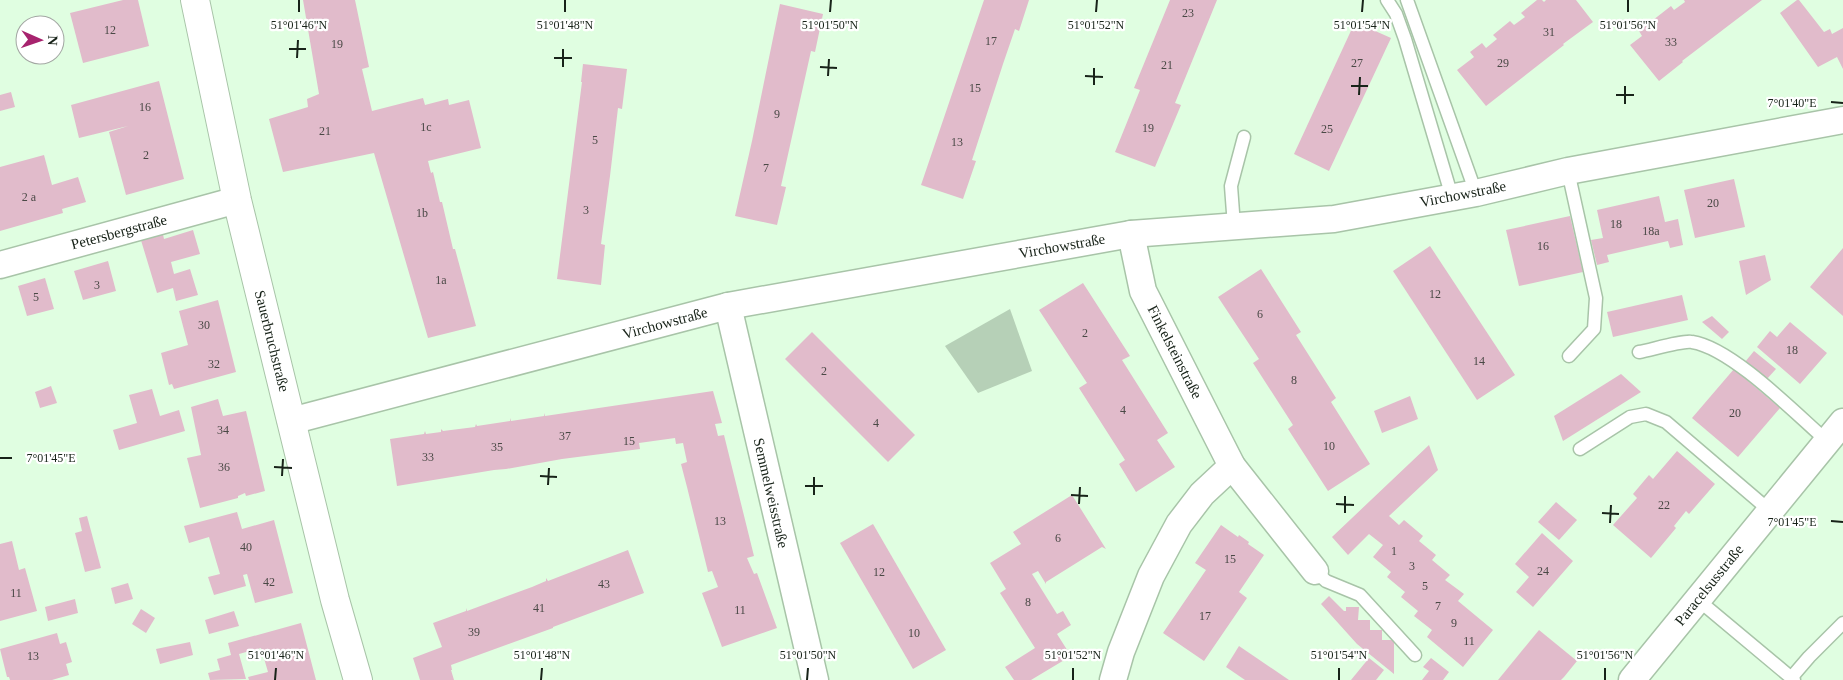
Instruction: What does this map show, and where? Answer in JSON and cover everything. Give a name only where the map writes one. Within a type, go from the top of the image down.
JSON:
[{"type":"street","name":"Sauerbruchstraße","points":[[195,0],[237,200],[335,600],[358,680]]},
{"type":"street","name":"Virchowstraße","points":[[291,421],[728,306],[1131,234],[1334,219],[1464,195],[1568,171],[1843,120]]},
{"type":"street","name":"Petersbergstraße","points":[[0,265],[237,200]]},
{"type":"street","name":"Finkelsteinstraße","points":[[1131,234],[1144,291],[1232,466],[1315,570]]},
{"type":"street","name":"Semmelweisstraße","points":[[728,306],[815,680]]},
{"type":"street","name":"Paracelsusstraße","points":[[1632,680],[1835,431]]},
{"type":"street","points":[[1113,680],[1121,652],[1151,576],[1179,524],[1202,494],[1232,466]]},
{"type":"lane","points":[[1387,0],[1396,14],[1464,195]]},
{"type":"lane","points":[[1407,0],[1464,195]]},
{"type":"lane","points":[[1234,226],[1231,186],[1244,138]]},
{"type":"lane","points":[[1568,171],[1596,298],[1594,329],[1568,356]]},
{"type":"lane","points":[[1640,352],[1691,341],[1722,353],[1835,431]]},
{"type":"lane","points":[[1580,448],[1630,417],[1646,414],[1666,422],[1769,510]]},
{"type":"lane","points":[[1315,570],[1326,581],[1360,595],[1415,655]]},
{"type":"lane","points":[[1697,599],[1792,679],[1809,657],[1843,623]]},
{"type":"green space","points":[[1010,309],[1032,371],[978,393],[945,346]]},
{"type":"building","points":[[123,0],[138,0],[149,46],[83,63],[70,13]]},
{"type":"building","points":[[303,0],[355,0],[369,67],[362,69],[372,111],[423,98],[425,105],[448,99],[449,105],[469,100],[481,148],[428,161],[431,173],[433,172],[440,202],[442,202],[453,249],[455,249],[476,326],[428,338],[374,153],[283,172],[269,119],[308,107],[307,99],[319,94]]},
{"type":"building","points":[[984,0],[1029,0],[1019,31],[1015,29],[1003,64],[972,160],[976,161],[963,199],[921,185]]},
{"type":"building","points":[[1170,0],[1217,0],[1175,103],[1181,105],[1155,167],[1115,152],[1140,90],[1134,88]]},
{"type":"building","points":[[1537,0],[1544,2],[1546,0],[1576,0],[1593,22],[1486,106],[1457,70],[1474,57],[1470,52],[1482,43],[1486,48],[1497,39],[1493,35],[1510,21],[1514,25],[1525,17],[1521,13]]},
{"type":"building","points":[[1684,0],[1762,0],[1682,61],[1659,81],[1630,45],[1642,36],[1639,31],[1671,6],[1674,10],[1685,2]]},
{"type":"building","points":[[1799,0],[1824,32],[1830,29],[1832,34],[1843,28],[1843,69],[1837,57],[1818,67],[1780,13]]},
{"type":"building","points":[[780,4],[823,14],[815,52],[811,51],[781,186],[786,187],[777,225],[735,216]]},
{"type":"building","points":[[1355,22],[1391,38],[1329,171],[1294,154]]},
{"type":"building","points":[[583,64],[627,69],[622,109],[618,108],[601,244],[605,245],[601,285],[557,279]]},
{"type":"building","points":[[159,81],[184,179],[126,195],[109,132],[128,126],[79,138],[71,105]]},
{"type":"building","points":[[11,92],[15,107],[0,111],[0,95]]},
{"type":"building","points":[[44,155],[52,185],[78,177],[86,202],[62,209],[63,213],[0,231],[0,167]]},
{"type":"building","points":[[1734,179],[1745,227],[1695,238],[1684,190]]},
{"type":"building","points":[[1659,196],[1665,222],[1678,219],[1683,245],[1670,248],[1668,241],[1607,255],[1609,262],[1597,265],[1591,240],[1603,238],[1597,210]]},
{"type":"building","points":[[1570,216],[1583,272],[1519,286],[1506,230]]},
{"type":"building","points":[[162,230],[164,239],[193,230],[200,254],[171,262],[174,274],[190,269],[198,295],[176,301],[173,288],[157,293],[140,237]]},
{"type":"building","points":[[1430,246],[1515,375],[1477,400],[1393,271]]},
{"type":"building","points":[[1843,248],[1843,316],[1810,287]]},
{"type":"building","points":[[1765,255],[1771,280],[1746,295],[1739,261]]},
{"type":"building","points":[[108,261],[116,291],[83,300],[74,271]]},
{"type":"building","points":[[1261,269],[1301,332],[1296,335],[1336,398],[1331,402],[1370,464],[1328,491],[1288,429],[1293,425],[1253,363],[1259,359],[1218,297]]},
{"type":"building","points":[[45,278],[54,309],[27,316],[18,286]]},
{"type":"building","points":[[1083,283],[1130,356],[1122,360],[1168,433],[1157,440],[1175,467],[1136,492],[1119,464],[1125,460],[1079,388],[1087,383],[1039,310]]},
{"type":"building","points":[[1682,295],[1688,320],[1613,337],[1607,312]]},
{"type":"building","points":[[218,300],[236,372],[174,389],[172,384],[169,385],[161,353],[188,345],[179,311]]},
{"type":"building","points":[[1712,316],[1729,332],[1722,339],[1702,322]]},
{"type":"building","points":[[1790,322],[1827,353],[1800,384],[1757,347],[1770,331],[1777,337]]},
{"type":"building","points":[[812,332],[915,435],[888,462],[785,359]]},
{"type":"building","points":[[1754,351],[1776,369],[1766,380],[1745,362]]},
{"type":"building","points":[[1734,369],[1780,408],[1738,457],[1692,418]]},
{"type":"building","points":[[1621,374],[1641,392],[1563,441],[1554,416]]},
{"type":"building","points":[[51,386],[57,403],[40,408],[35,392]]},
{"type":"building","points":[[152,389],[160,416],[179,410],[185,431],[119,450],[113,430],[137,423],[129,395]]},
{"type":"building","points":[[713,391],[722,423],[715,424],[718,436],[724,435],[754,556],[747,558],[754,574],[757,573],[777,628],[722,647],[702,593],[718,587],[712,571],[708,572],[681,464],[687,462],[683,443],[676,444],[675,438],[639,443],[640,449],[562,459],[397,486],[390,439],[424,434],[425,431],[426,434],[441,432],[441,429],[443,431],[475,427],[476,424],[477,426],[510,421],[510,418],[511,421],[544,416],[544,413],[545,416]]},
{"type":"building","points":[[1410,396],[1418,419],[1382,433],[1374,411]]},
{"type":"building","points":[[218,399],[223,416],[246,411],[265,491],[246,496],[245,493],[238,496],[238,498],[200,508],[187,458],[201,455],[191,407]]},
{"type":"building","points":[[1429,445],[1438,470],[1389,516],[1399,525],[1404,520],[1423,536],[1419,541],[1436,555],[1432,560],[1450,575],[1445,580],[1464,594],[1458,601],[1493,630],[1463,667],[1427,637],[1432,630],[1414,616],[1418,611],[1401,597],[1405,592],[1387,577],[1391,572],[1373,557],[1383,545],[1369,534],[1348,555],[1332,537]]},
{"type":"building","points":[[1677,451],[1715,484],[1689,514],[1686,511],[1674,526],[1676,528],[1651,558],[1613,525],[1637,498],[1633,494],[1649,475],[1653,479]]},
{"type":"building","points":[[1072,495],[1106,549],[1102,547],[1046,582],[1046,584],[1038,571],[1032,574],[1057,614],[1063,611],[1071,625],[1057,634],[1071,656],[1031,680],[1014,680],[1005,667],[1035,648],[1000,593],[1006,589],[990,563],[1021,544],[1013,532]]},
{"type":"building","points":[[1556,502],[1577,520],[1559,540],[1538,522]]},
{"type":"building","points":[[237,512],[242,529],[274,520],[293,593],[255,603],[247,574],[243,575],[246,586],[214,595],[208,577],[220,574],[209,537],[189,543],[184,526]]},
{"type":"building","points":[[87,516],[101,568],[85,572],[75,533],[82,531],[79,518]]},
{"type":"building","points":[[873,524],[946,650],[913,669],[840,543]]},
{"type":"building","points":[[1221,525],[1238,537],[1239,535],[1264,555],[1239,592],[1247,598],[1204,661],[1163,633],[1206,570],[1195,563]]},
{"type":"building","points":[[1542,533],[1573,561],[1533,607],[1516,592],[1529,577],[1515,564]]},
{"type":"building","points":[[12,541],[19,570],[25,568],[37,611],[0,621],[0,544]]},
{"type":"building","points":[[628,550],[644,593],[451,665],[454,680],[420,680],[413,658],[442,647],[433,623],[466,611],[466,608],[467,611],[532,587],[546,581],[546,578],[548,581]]},
{"type":"building","points":[[128,583],[133,599],[115,604],[111,588]]},
{"type":"building","points":[[1329,596],[1344,611],[1346,611],[1346,607],[1359,607],[1358,620],[1370,620],[1370,630],[1382,630],[1382,640],[1394,640],[1394,674],[1357,644],[1321,604]]},
{"type":"building","points":[[75,599],[78,613],[48,621],[45,607]]},
{"type":"building","points":[[141,609],[155,618],[146,633],[132,624]]},
{"type":"building","points":[[234,611],[239,626],[209,634],[205,620]]},
{"type":"building","points":[[301,623],[316,680],[249,680],[248,677],[268,672],[261,648],[239,654],[246,679],[210,680],[208,673],[220,670],[217,659],[231,655],[228,643]]},
{"type":"building","points":[[1539,630],[1577,661],[1564,677],[1561,680],[1498,680]]},
{"type":"building","points":[[57,633],[60,644],[66,642],[72,662],[66,664],[69,675],[52,680],[10,680],[7,677],[0,649]]},
{"type":"building","points":[[190,642],[193,655],[160,664],[156,649]]},
{"type":"building","points":[[1239,646],[1289,680],[1245,680],[1226,667]]},
{"type":"building","points":[[1369,658],[1384,670],[1376,680],[1351,680]]},
{"type":"building","points":[[1431,658],[1449,672],[1443,680],[1422,680],[1429,671],[1423,667]]}]
